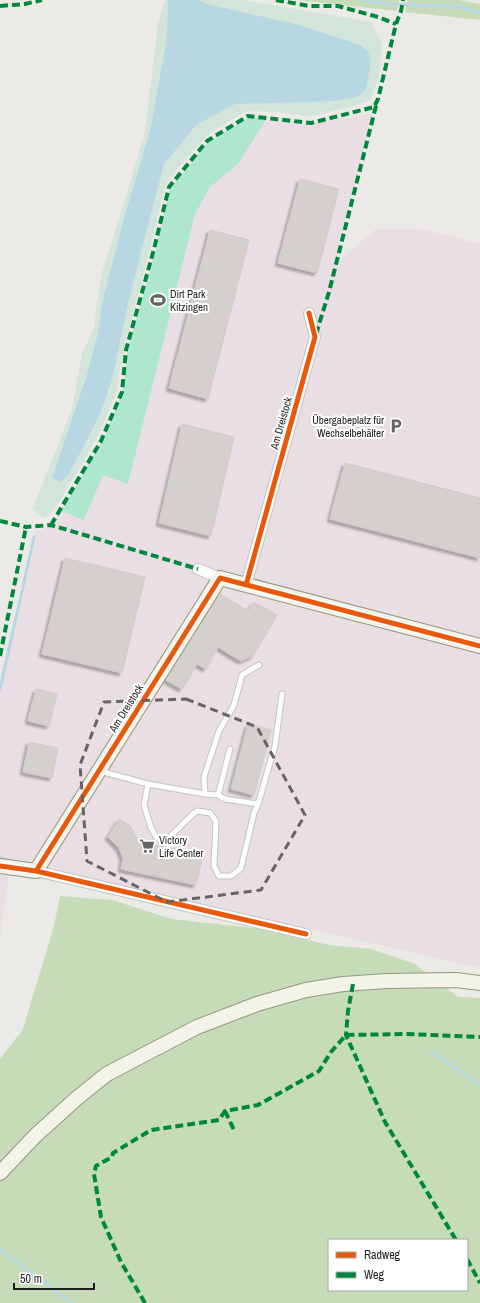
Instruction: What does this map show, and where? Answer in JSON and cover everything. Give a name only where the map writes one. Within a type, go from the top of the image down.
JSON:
[{"type":"street","name":"Am Dreistock","points":[[246,585],[315,337],[309,313]]},
{"type":"street","points":[[198,569],[220,578],[480,646]]},
{"type":"street","name":"Am Dreistock","points":[[36,871],[220,578]]},
{"type":"street","points":[[0,866],[36,871],[129,894],[306,934]]},
{"type":"street","points":[[0,1173],[35,1136],[77,1098],[107,1074],[197,1027],[257,1004],[313,989],[343,984],[387,981],[456,980],[480,983]]},
{"type":"lane","points":[[205,794],[204,777],[220,731],[234,705],[242,675],[259,665]]},
{"type":"lane","points":[[148,784],[144,805],[151,828],[157,838],[166,840],[197,811],[210,813],[216,822],[214,866],[219,876],[230,876],[241,868],[254,813],[275,746],[282,694]]},
{"type":"lane","points":[[218,795],[230,749]]},
{"type":"lane","points":[[99,770],[148,784],[218,795],[225,799],[258,804]]},
{"type":"highlighted area","points":[[186,699],[257,727],[305,815],[261,890],[167,902],[87,861],[80,765],[104,702]]},
{"type":"shaded area","points":[[373,113],[334,265],[376,229],[421,229],[480,244],[480,968],[269,920],[0,872],[0,675],[35,532],[52,526],[102,442],[122,392],[127,350],[156,250],[169,188],[208,141],[249,116],[311,124]]},
{"type":"shaded area","points":[[0,873],[9,874],[0,937]]},
{"type":"green space","points":[[165,0],[242,0],[371,22],[382,43],[380,72],[371,100],[354,106],[312,116],[278,112],[247,111],[208,134],[174,173],[165,186],[126,339],[117,392],[99,434],[80,468],[53,511],[45,518],[38,514],[33,508],[72,409],[82,354],[94,328],[103,270],[145,131],[158,24]]},
{"type":"green space","points":[[297,0],[399,0],[397,11]]},
{"type":"green space","points":[[408,0],[459,0],[480,4],[480,20],[405,12]]},
{"type":"green space","name":"Dirt Park Kitzingen","points":[[250,117],[266,120],[238,164],[210,187],[195,214],[128,484],[103,475],[84,520],[61,511],[102,442],[123,393],[128,350],[156,250],[170,189],[209,142]]},
{"type":"green space","points":[[60,896],[112,900],[172,919],[260,929],[329,945],[371,949],[415,964],[458,997],[480,998],[480,1303],[0,1303],[0,1059],[23,1029],[54,926]]},
{"type":"water","points":[[168,0],[198,0],[207,4],[299,25],[360,45],[368,52],[371,61],[366,89],[357,97],[335,101],[235,104],[196,125],[164,164],[128,304],[112,380],[99,417],[69,474],[60,482],[52,478],[87,375],[97,337],[103,299],[125,215],[150,131],[167,38]]},
{"type":"building","points":[[300,179],[339,189],[317,273],[278,263]]},
{"type":"building","points":[[210,230],[249,240],[208,399],[169,388]]},
{"type":"building","points":[[182,424],[234,437],[211,536],[159,523]]},
{"type":"building","points":[[345,463],[480,498],[480,558],[330,519]]},
{"type":"building","points":[[65,558],[145,577],[122,673],[42,654]]},
{"type":"building","points":[[220,594],[248,611],[254,602],[277,615],[253,656],[241,661],[218,647],[206,669],[197,664],[182,689],[166,680]]},
{"type":"building","points":[[36,689],[57,694],[49,726],[28,721]]},
{"type":"building","points":[[248,724],[271,730],[254,795],[231,789]]},
{"type":"building","points":[[29,742],[58,748],[52,778],[23,772]]},
{"type":"building","points":[[119,819],[130,826],[139,842],[203,855],[196,885],[121,869],[123,858],[119,848],[108,837]]},
{"type":"waterway","points":[[362,0],[392,4],[460,7],[480,13]]},
{"type":"waterway","points":[[0,690],[34,537]]},
{"type":"waterway","points":[[0,858],[16,862]]},
{"type":"waterway","points":[[431,1052],[480,1083]]},
{"type":"waterway","points":[[0,1249],[72,1303]]},
{"type":"marked path","points":[[0,6],[25,4],[42,0]]},
{"type":"marked path","points":[[276,0],[309,6],[338,6],[378,17],[396,24]]},
{"type":"marked path","points":[[51,525],[101,441],[122,392],[126,350],[154,249],[169,187],[207,141],[248,116],[311,123],[374,107],[378,99],[403,0]]},
{"type":"marked path","points":[[316,334],[329,292],[377,102]]},
{"type":"marked path","points":[[0,521],[26,527],[51,525],[198,569]]},
{"type":"marked path","points":[[0,656],[26,527]]},
{"type":"marked path","points":[[353,984],[348,1011],[346,1035],[385,1122],[455,1239]]},
{"type":"marked path","points":[[145,1303],[121,1262],[101,1217],[94,1174],[96,1166],[112,1157],[113,1153],[151,1130],[219,1120],[225,1111],[258,1105],[319,1071],[331,1052],[346,1035],[406,1034],[480,1037]]},
{"type":"marked path","points":[[225,1111],[234,1130]]},
{"type":"marked path","points":[[468,1261],[480,1283]]},
{"type":"cycle path","points":[[246,585],[315,337],[309,313]]},
{"type":"cycle path","points":[[36,871],[220,578],[480,646]]},
{"type":"cycle path","points":[[0,866],[36,871],[306,934]]},
{"type":"place","name":"Dirt Park Kitzingen","points":[[158,300]]},
{"type":"place","name":"Übergabeplatz für Wechselbehälter","points":[[396,426]]},
{"type":"place","name":"Victory Life Center","points":[[147,846]]}]
